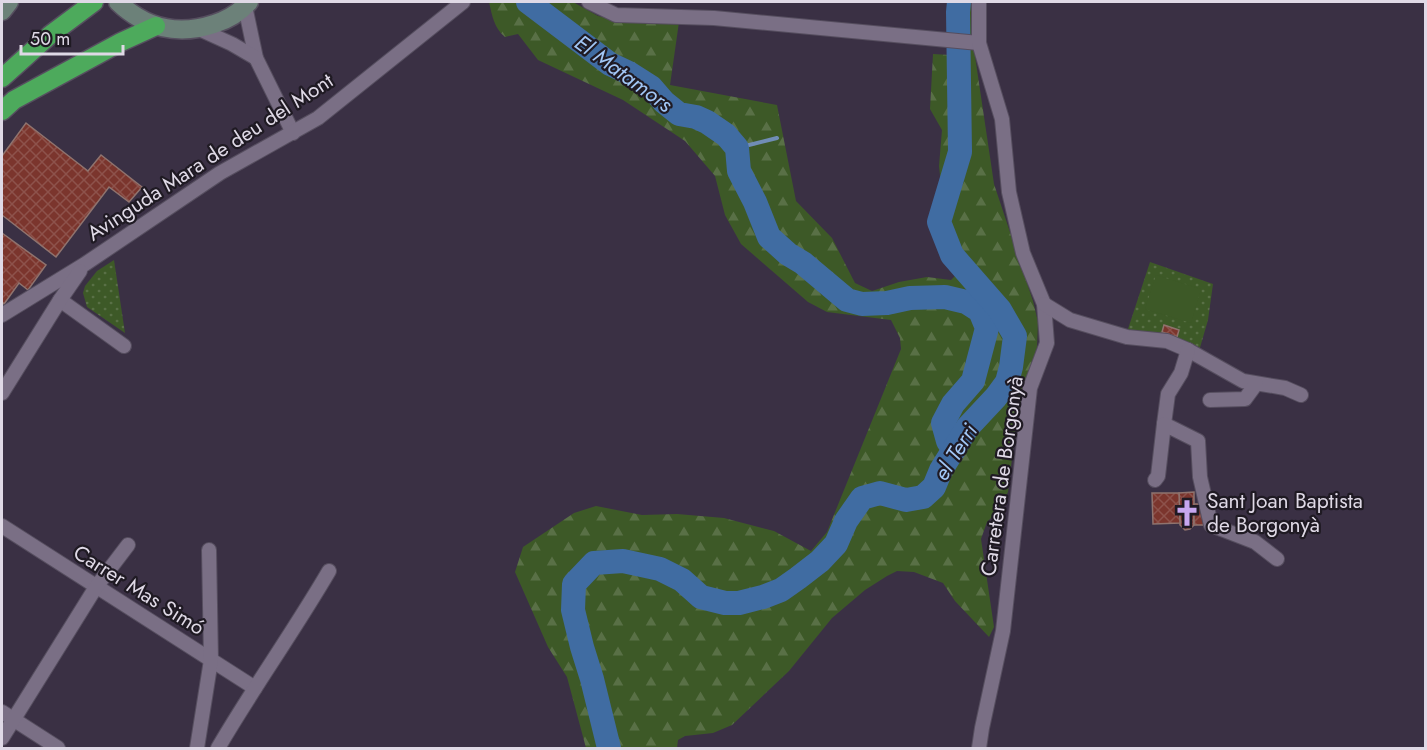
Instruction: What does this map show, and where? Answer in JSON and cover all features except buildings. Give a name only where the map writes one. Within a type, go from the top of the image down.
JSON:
[{"type":"highway","points":[[2,63],[80,2]]},
{"type":"highway","points":[[2,78],[50,35],[94,2]]},
{"type":"highway","points":[[2,111],[14,100],[121,42],[156,26]]},
{"type":"main road","points":[[2,11],[9,2]]},
{"type":"main road","points":[[118,2],[141,19],[156,26],[185,30],[199,29],[224,21],[247,4]]},
{"type":"street","name":"Avinguda Mara de deu del Mont","points":[[2,315],[85,264],[219,175],[318,118],[463,2]]},
{"type":"street","points":[[588,2],[616,15],[714,18],[979,43]]},
{"type":"street","name":"Carretera de Borgonyà","points":[[979,2],[979,43],[1002,119],[1009,192],[1023,253],[1044,304],[1047,343],[1030,388],[1003,631],[982,728],[980,748]]},
{"type":"street","points":[[247,4],[256,58],[293,133]]},
{"type":"street","points":[[199,29],[256,58]]},
{"type":"street","points":[[2,393],[85,264]]},
{"type":"street","points":[[60,300],[124,346]]},
{"type":"street","points":[[1044,304],[1070,320],[1127,337],[1167,342],[1188,350],[1243,381],[1285,388],[1301,395]]},
{"type":"street","points":[[1155,480],[1158,476],[1168,394],[1181,373],[1188,350]]},
{"type":"street","points":[[1210,400],[1245,399],[1256,384]]},
{"type":"street","points":[[1164,424],[1198,441],[1200,477],[1211,525],[1255,542],[1277,559]]},
{"type":"street","name":"Carrer Mas Simó","points":[[2,526],[255,688]]},
{"type":"street","points":[[2,738],[7,716],[96,587],[128,545]]},
{"type":"street","points":[[197,748],[211,660],[209,550]]},
{"type":"street","points":[[218,748],[329,571]]},
{"type":"street","points":[[7,716],[58,748]]},
{"type":"green space","points":[[489,2],[573,2],[598,16],[617,20],[679,22],[670,85],[777,105],[796,201],[832,238],[855,283],[872,291],[899,282],[927,277],[951,280],[958,273],[938,220],[942,193],[939,166],[942,130],[930,109],[933,54],[950,55],[955,2],[976,2],[972,36],[994,184],[1038,322],[1037,347],[1017,416],[1008,492],[999,510],[987,522],[981,539],[994,627],[989,637],[955,601],[943,583],[914,572],[897,571],[865,590],[832,618],[789,671],[732,725],[713,733],[685,736],[678,740],[677,748],[586,748],[567,677],[548,647],[515,572],[523,547],[574,513],[596,506],[642,515],[677,514],[724,518],[774,531],[811,551],[827,532],[901,349],[900,338],[891,320],[827,312],[808,302],[741,244],[725,215],[715,176],[685,141],[623,100],[538,60],[518,34],[505,37],[496,25]]},
{"type":"green space","points":[[114,260],[125,333],[87,307],[83,293],[85,286],[97,271]]},
{"type":"green space","points":[[1150,262],[1213,284],[1208,320],[1199,351],[1166,334],[1128,329]]},
{"type":"green space","points":[[1156,275],[1201,289],[1191,323],[1145,309]]},
{"type":"waterway","name":"El Matamors","points":[[528,2],[610,64],[651,87],[679,114],[696,117],[726,135],[737,148],[739,171],[769,237],[847,300],[862,304],[887,303],[910,298],[945,297],[966,302],[980,311],[987,328],[973,381],[953,404],[943,423],[948,441],[954,450]]},
{"type":"waterway","name":"el Terri","points":[[609,748],[573,610],[574,584],[594,563],[623,561],[660,569],[682,580],[701,597],[725,603],[739,603],[781,590],[820,561],[836,544],[846,521],[862,498],[880,493],[906,500],[923,497],[934,487],[941,470],[967,428],[1007,382],[1015,336],[1000,310],[952,255],[939,222],[960,152],[959,2]]},
{"type":"waterway","name":"el Terri","points":[[959,125],[966,120]]},
{"type":"waterway","points":[[737,148],[777,138]]},
{"type":"place","name":"Sant Joan Baptista de Borgonyà","points":[[1187,513]]}]
